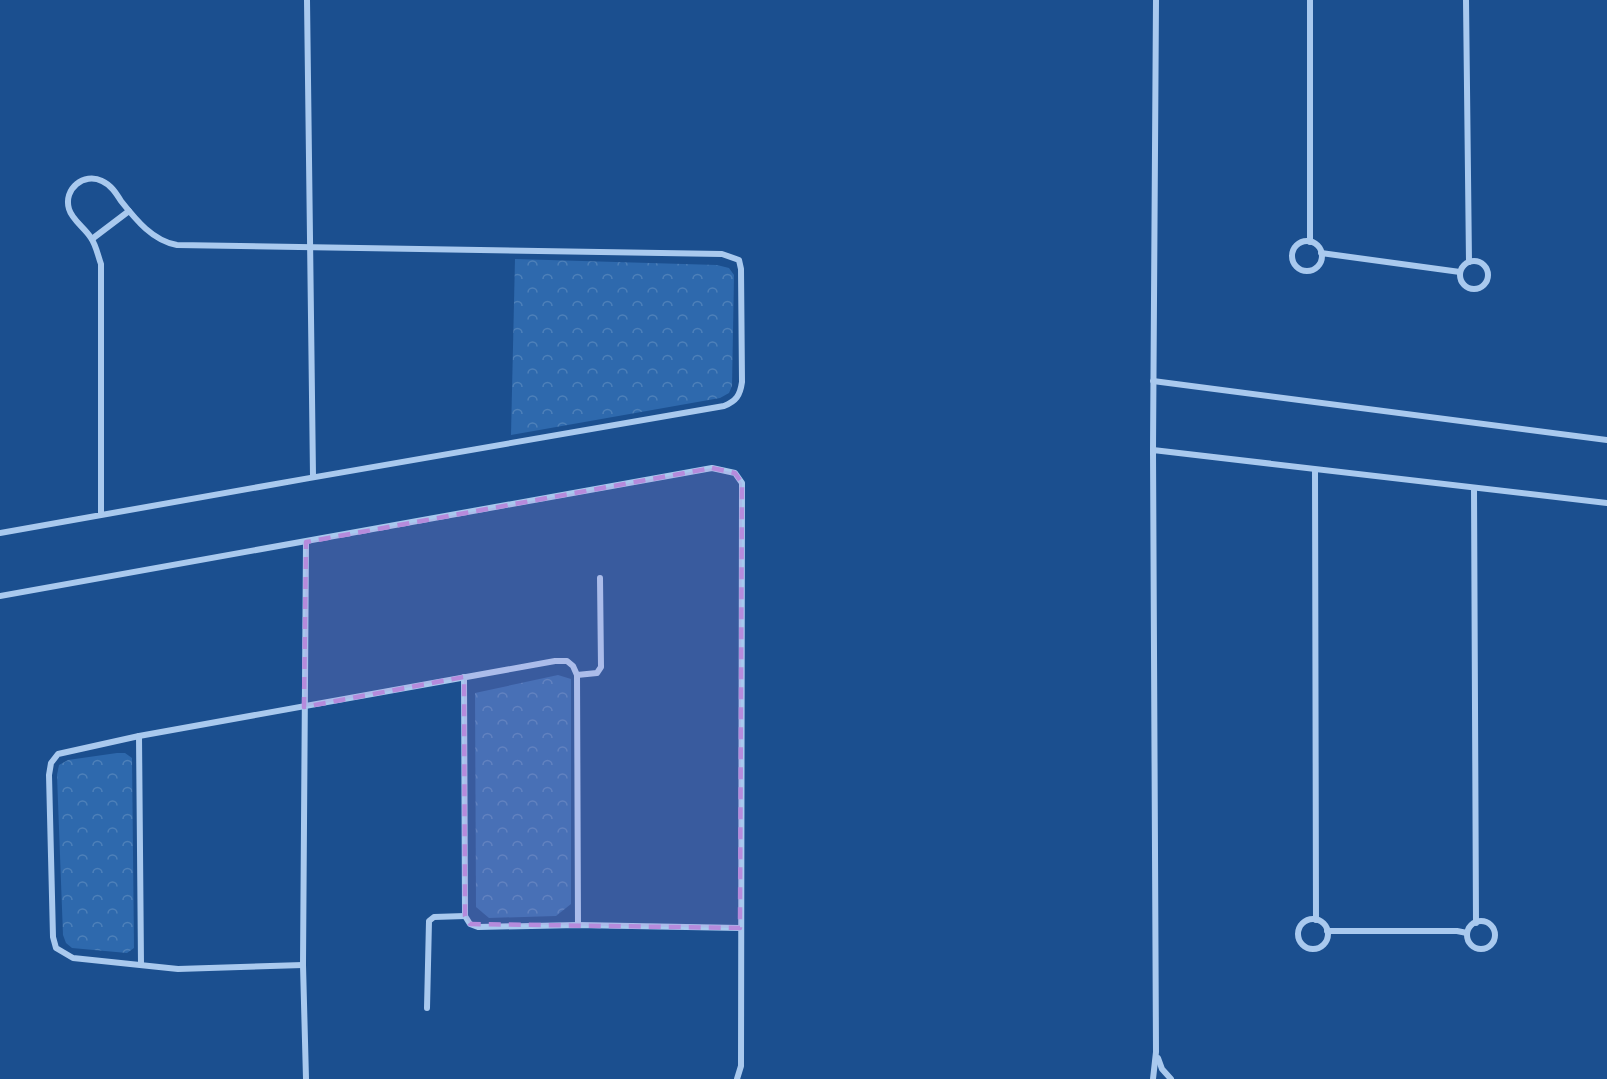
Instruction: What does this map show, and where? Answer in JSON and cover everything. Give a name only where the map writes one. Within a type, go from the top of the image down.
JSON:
[{"type":"street","points":[[307,0],[313,476]]},
{"type":"street","points":[[1156,0],[1153,381],[1155,1079],[1162,1077],[1171,1079]]},
{"type":"street","points":[[1310,0],[1310,242]]},
{"type":"street","points":[[1466,0],[1468,262]]},
{"type":"street","points":[[0,533],[101,515],[313,476],[724,406],[734,402],[741,393],[741,269],[739,261],[722,254],[177,245],[165,243],[145,229],[112,188],[104,182],[94,178],[81,181],[73,187],[67,201],[69,212],[92,239],[101,264],[101,515]]},
{"type":"street","points":[[92,239],[129,211]]},
{"type":"street","points":[[1310,242],[1317,246],[1321,253],[1320,263],[1313,270],[1299,269],[1293,260],[1293,250],[1300,243],[1310,242]]},
{"type":"street","points":[[1321,253],[1460,272]]},
{"type":"street","points":[[1468,262],[1477,262],[1484,266],[1487,274],[1485,283],[1478,288],[1468,288],[1461,282],[1460,272],[1468,262]]},
{"type":"street","points":[[1153,381],[1607,440]]},
{"type":"street","points":[[1153,450],[1607,503]]},
{"type":"street","points":[[0,596],[712,468],[735,473],[742,483],[741,1066],[737,1079]]},
{"type":"street","points":[[1315,470],[1316,920]]},
{"type":"street","points":[[1474,489],[1476,923]]},
{"type":"street","points":[[306,542],[303,965],[306,1079]]},
{"type":"street","points":[[577,675],[597,673],[601,668],[600,578]]},
{"type":"street","points":[[303,965],[178,969],[73,958],[56,948],[53,937],[49,775],[51,763],[58,754],[139,736],[464,677],[567,661],[573,666],[577,675],[578,926]]},
{"type":"street","points":[[464,677],[465,916],[470,924],[478,927],[740,928]]},
{"type":"street","points":[[139,736],[141,964]]},
{"type":"street","points":[[427,1008],[429,921],[434,917],[465,916]]},
{"type":"street","points":[[1311,920],[1323,924],[1327,931],[1326,941],[1319,948],[1309,949],[1300,943],[1298,934],[1302,924],[1311,920]]},
{"type":"street","points":[[1484,922],[1491,927],[1494,935],[1492,943],[1485,949],[1475,948],[1468,942],[1467,933],[1476,923],[1484,922]]},
{"type":"street","points":[[1327,931],[1456,931],[1467,933]]},
{"type":"street","points":[[1156,1052],[1162,1069],[1171,1079]]},
{"type":"highlighted area","points":[[712,468],[735,473],[742,483],[740,928],[470,924],[465,916],[464,677],[304,707],[306,542]]},
{"type":"green space","points":[[515,259],[717,265],[729,268],[734,275],[732,386],[729,393],[720,398],[511,435]]},
{"type":"green space","points":[[558,675],[571,679],[571,904],[556,916],[489,918],[476,907],[475,693]]},
{"type":"green space","points":[[125,753],[132,758],[134,948],[127,953],[72,948],[66,943],[63,935],[57,775],[59,765],[68,760]]}]
